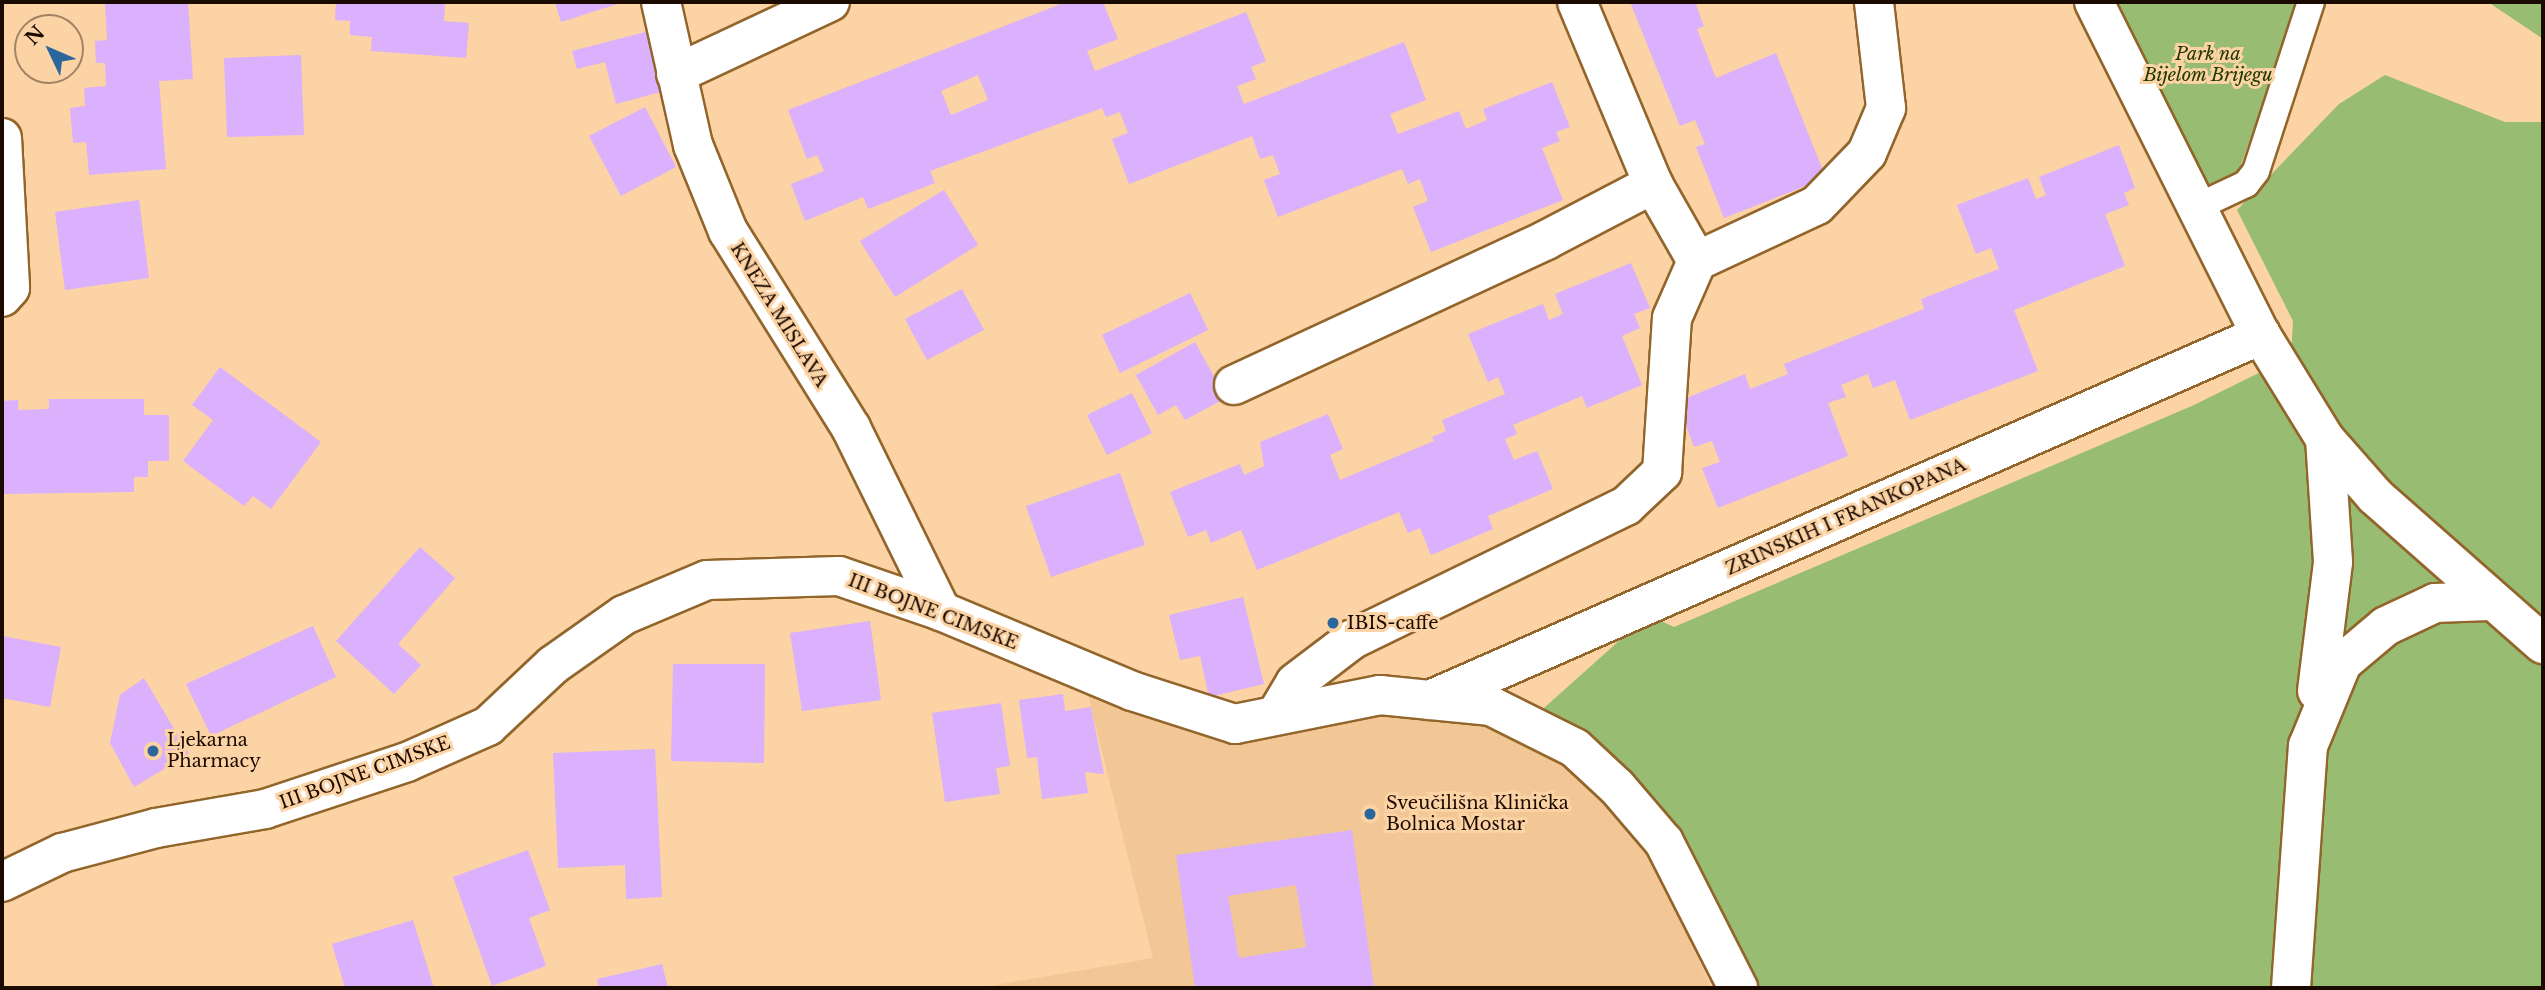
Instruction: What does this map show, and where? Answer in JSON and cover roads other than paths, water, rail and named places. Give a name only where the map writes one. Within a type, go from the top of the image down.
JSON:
[{"type":"street","name":"KNEZA MISLAVA","points":[[661,2],[693,145],[727,231],[852,428],[941,611]]},
{"type":"street","points":[[676,74],[830,2]]},
{"type":"street","points":[[1577,2],[1653,184],[1697,261]]},
{"type":"street","points":[[1276,716],[1295,682],[1353,639],[1626,506],[1662,471],[1672,318],[1697,261],[1817,205],[1867,153],[1886,108],[1874,2]]},
{"type":"street","points":[[2078,2],[2113,40]]},
{"type":"street","points":[[2094,2],[2262,335],[2325,439],[2375,496],[2489,601],[2543,644]]},
{"type":"street","points":[[2,138],[10,288],[2,297]]},
{"type":"street","points":[[1234,385],[1546,240],[1653,184]]},
{"type":"street","name":"ZRINSKIH I FRANKOPANA","points":[[1430,700],[2262,335]]},
{"type":"street","points":[[2291,988],[2308,746],[2333,562],[2325,439]]},
{"type":"street","name":"III BOJNE CIMSKE","points":[[2,882],[62,853],[156,828],[264,809],[407,762],[488,726],[553,666],[624,615],[707,580],[839,576],[941,611],[1132,691],[1235,724],[1380,695],[1491,706],[1575,748],[1617,786],[1664,842],[1738,988]]},
{"type":"street","points":[[2308,746],[2342,663],[2386,626],[2435,603],[2489,601]]},
{"type":"lane","points":[[2197,207],[2246,184],[2256,171],[2311,2]]},
{"type":"place","name":"IBIS-caffe","points":[[1333,623]]},
{"type":"place","name":"Ljekarna Pharmacy","points":[[153,751]]},
{"type":"place","name":"Sveučilišna Klinička Bolnica Mostar","points":[[1370,814]]},
{"type":"park label","name":"Park na Bijelom Brijegu","points":[[2208,65]]}]
